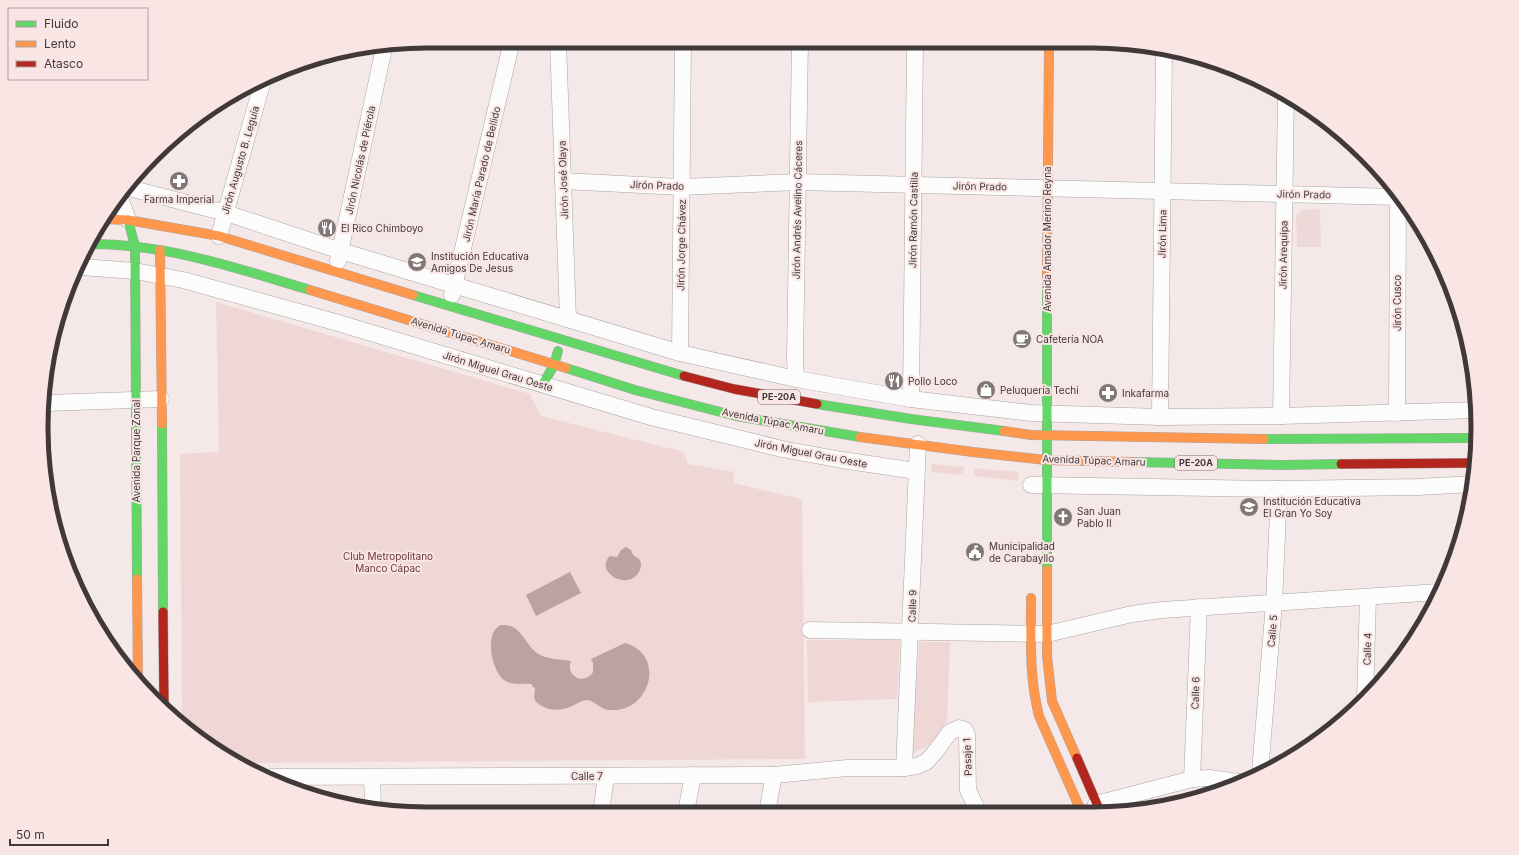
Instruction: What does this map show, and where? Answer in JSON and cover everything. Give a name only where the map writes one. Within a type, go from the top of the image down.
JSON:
[{"type":"main road","name":"Avenida Amador Merino Reyna","points":[[1039,634],[1035,486],[1046,460],[1046,436],[1032,432],[1037,188],[1048,48]]},
{"type":"main road","name":"Avenida Túpac Amaru","points":[[111,219],[128,220],[219,236],[674,374],[734,389],[796,401],[911,419],[1032,432],[1046,436],[1280,442],[1471,438]]},
{"type":"main road","name":"Avenida Parque Zonal","points":[[128,220],[135,246],[138,673]]},
{"type":"main road","name":"Avenida Túpac Amaru","points":[[96,244],[135,246],[217,263],[443,330],[635,390],[736,416],[826,432],[918,444],[1032,432]]},
{"type":"main road","points":[[160,250],[164,701]]},
{"type":"main road","points":[[542,384],[554,365],[561,340]]},
{"type":"main road","name":"Avenida Túpac Amaru","points":[[1032,432],[1046,460],[1469,463]]},
{"type":"main road","points":[[1031,587],[1039,634],[1047,656],[1052,701],[1098,807]]},
{"type":"main road","points":[[1039,634],[1032,684],[1035,702],[1039,716],[1079,807]]},
{"type":"street","name":"Jirón María Parado de Bellido","points":[[450,306],[510,48]]},
{"type":"street","name":"Jirón José Olaya","points":[[558,48],[568,319]]},
{"type":"street","name":"Jirón Jorge Chávez","points":[[680,353],[683,48]]},
{"type":"street","name":"Jirón Andrés Avelino Cáceres","points":[[796,379],[800,48]]},
{"type":"street","name":"Jirón Ramón Castilla","points":[[911,399],[915,48]]},
{"type":"street","name":"Jirón Nicolás de Piérola","points":[[336,272],[383,51]]},
{"type":"street","name":"Jirón Lima","points":[[1160,417],[1164,55]]},
{"type":"street","name":"Jirón Augusto B. Leguía","points":[[219,236],[261,86]]},
{"type":"street","name":"Jirón Arequipa","points":[[1281,416],[1286,102]]},
{"type":"street","name":"Jirón Prado","points":[[563,181],[681,187],[798,182],[1284,194],[1391,194]]},
{"type":"street","name":"Avenida Túpac Amaru","points":[[132,189],[226,213],[340,251],[680,353],[796,379],[911,399],[1032,432],[1160,417],[1281,416],[1470,410]]},
{"type":"street","points":[[122,203],[128,220]]},
{"type":"street","name":"Jirón Cusco","points":[[1397,413],[1398,203]]},
{"type":"street","name":"Jirón Miguel Grau Oeste","points":[[84,267],[135,271],[183,280],[335,322],[651,417],[782,449],[916,471]]},
{"type":"street","points":[[49,403],[161,399]]},
{"type":"street","name":"Calle 9","points":[[904,768],[918,444]]},
{"type":"street","points":[[1035,486],[1279,489],[1467,484]]},
{"type":"street","name":"Calle 5","points":[[1260,767],[1274,603],[1279,489]]},
{"type":"street","points":[[810,630],[1039,634],[1132,614],[1162,610],[1433,592]]},
{"type":"street","name":"Calle 4","points":[[1365,690],[1368,597]]},
{"type":"street","name":"Calle 6","points":[[1192,779],[1199,607]]},
{"type":"street","name":"Pasaje 1","points":[[904,768],[917,766],[926,762],[936,752],[950,732],[959,728],[964,730],[967,735],[968,790],[976,807]]},
{"type":"street","name":"Calle 7","points":[[282,778],[774,775],[847,768],[904,768]]},
{"type":"street","points":[[687,807],[693,775]]},
{"type":"street","points":[[768,807],[774,775]]},
{"type":"street","points":[[602,807],[606,776]]},
{"type":"street","points":[[372,777],[373,803]]},
{"type":"street","points":[[1099,807],[1192,779],[1209,778],[1230,781]]},
{"type":"shaded area","points":[[1320,209],[1321,247],[1297,247],[1296,215],[1302,210]]},
{"type":"shaded area","points":[[626,547],[631,550],[633,555],[640,560],[641,566],[639,572],[634,578],[620,580],[609,573],[606,568],[606,562],[610,556],[617,557],[621,550]]},
{"type":"shaded area","points":[[570,572],[581,593],[536,616],[526,595]]},
{"type":"shaded area","points":[[501,625],[508,625],[518,631],[530,646],[540,655],[552,659],[571,661],[570,666],[573,675],[581,679],[589,676],[593,672],[593,663],[591,659],[625,643],[638,649],[646,659],[649,670],[648,682],[643,693],[635,702],[624,708],[607,710],[588,700],[560,710],[545,708],[536,702],[534,698],[535,689],[531,684],[514,684],[507,682],[499,675],[493,660],[491,643],[492,635]]},
{"type":"green space","name":"Club Metropolitano Manco Cápac","points":[[216,302],[530,394],[541,416],[684,452],[688,464],[734,472],[733,483],[802,499],[805,759],[251,763],[217,743],[182,717],[180,454],[219,452]]},
{"type":"green space","points":[[932,464],[964,467],[963,475],[931,472]]},
{"type":"green space","points":[[975,468],[1019,472],[1018,481],[974,476]]},
{"type":"green space","points":[[807,640],[900,640],[897,699],[808,702]]},
{"type":"green space","points":[[919,642],[950,642],[947,721],[939,736],[927,746],[912,754]]},
{"type":"traffic: fast","points":[[128,220],[135,246],[137,579]]},
{"type":"traffic: fast","points":[[96,244],[148,248],[176,253],[230,266],[310,290]]},
{"type":"traffic: fast","points":[[1047,282],[1047,570]]},
{"type":"traffic: fast","points":[[413,295],[684,376]]},
{"type":"traffic: fast","points":[[543,384],[554,365],[558,351]]},
{"type":"traffic: fast","points":[[566,368],[635,390],[736,416],[860,437]]},
{"type":"traffic: fast","points":[[817,404],[911,419],[1004,431]]},
{"type":"traffic: fast","points":[[162,424],[163,612]]},
{"type":"traffic: fast","points":[[1264,439],[1471,438]]},
{"type":"traffic: fast","points":[[1132,462],[1281,465],[1341,464]]},
{"type":"traffic: slow","points":[[1047,282],[1049,48]]},
{"type":"traffic: slow","points":[[111,219],[128,220],[219,236],[413,295]]},
{"type":"traffic: slow","points":[[160,250],[162,424]]},
{"type":"traffic: slow","points":[[310,290],[566,368]]},
{"type":"traffic: slow","points":[[1004,431],[1031,435],[1264,439]]},
{"type":"traffic: slow","points":[[860,437],[1046,460],[1132,462]]},
{"type":"traffic: slow","points":[[1047,570],[1047,656],[1052,701],[1077,758]]},
{"type":"traffic: slow","points":[[137,579],[138,673]]},
{"type":"traffic: slow","points":[[1031,598],[1032,672],[1039,716],[1079,807]]},
{"type":"traffic: jam","points":[[684,376],[734,389],[817,404]]},
{"type":"traffic: jam","points":[[1341,464],[1469,463]]},
{"type":"traffic: jam","points":[[163,612],[164,701]]},
{"type":"traffic: jam","points":[[1077,758],[1098,807]]},
{"type":"place","name":"Farma Imperial","points":[[179,181]]},
{"type":"place","name":"El Rico Chimboyo","points":[[327,228]]},
{"type":"place","name":"Institución Educativa Amigos De Jesus","points":[[417,262]]},
{"type":"place","name":"Cafetería NOA","points":[[1022,339]]},
{"type":"place","name":"Pollo Loco","points":[[894,381]]},
{"type":"place","name":"Peluquería Techi","points":[[986,390]]},
{"type":"place","name":"Inkafarma","points":[[1108,393]]},
{"type":"place","name":"Institución Educativa El Gran Yo Soy","points":[[1249,507]]},
{"type":"place","name":"San Juan Pablo II","points":[[1063,517]]},
{"type":"place","name":"Municipalidad de Carabayllo","points":[[975,552]]}]
